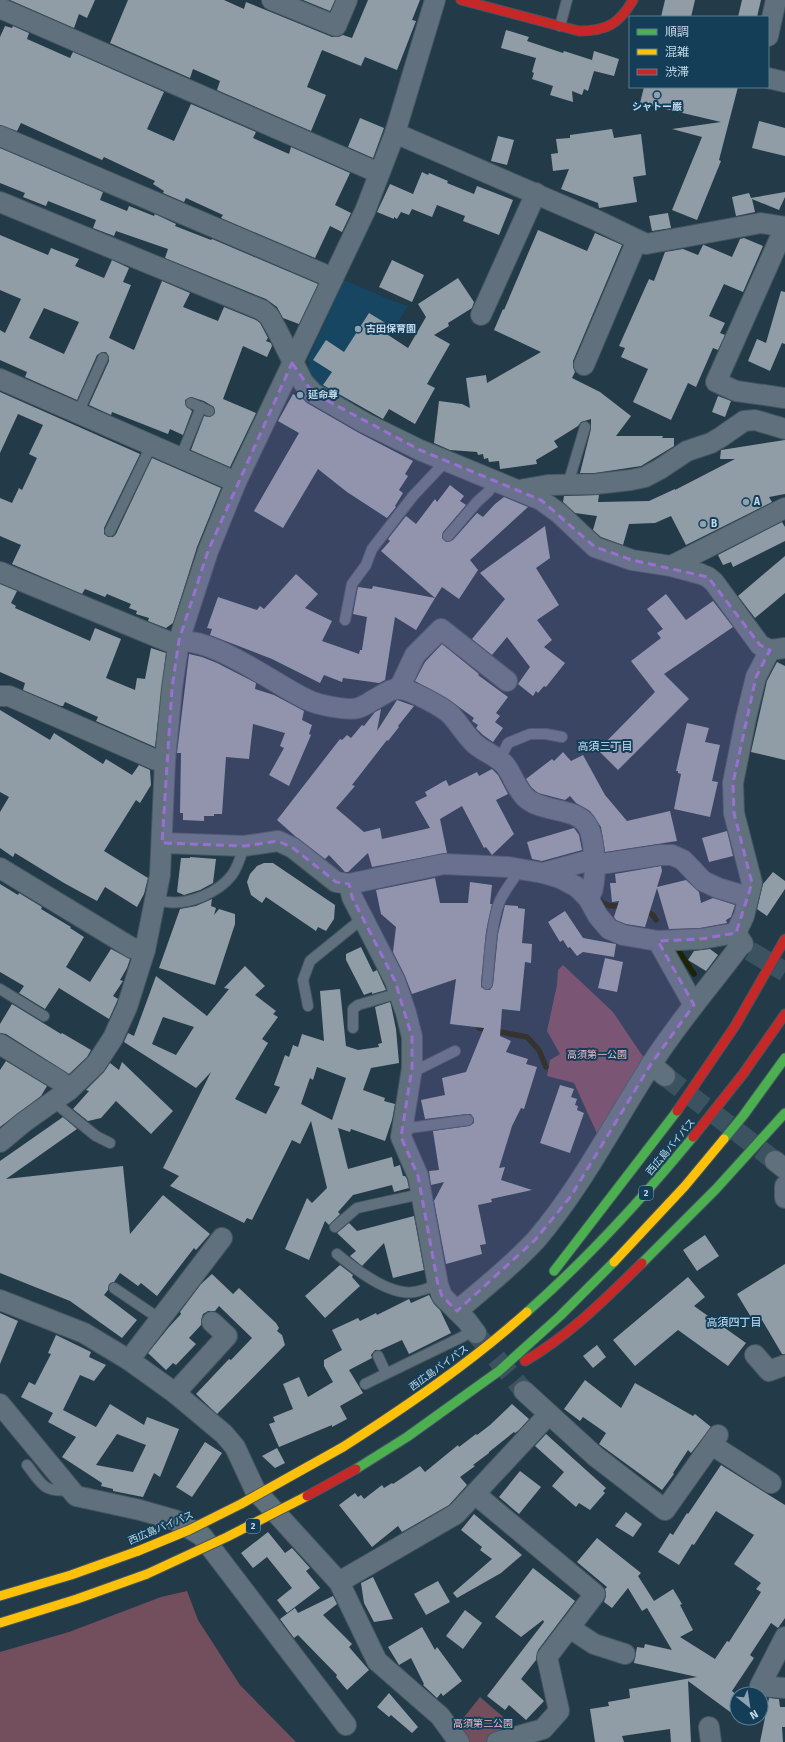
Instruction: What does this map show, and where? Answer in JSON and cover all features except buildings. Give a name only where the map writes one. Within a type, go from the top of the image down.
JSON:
[{"type":"main road","points":[[461,0],[579,31],[596,31],[611,26],[625,14],[633,0]]},
{"type":"main road","points":[[546,1279],[616,1192],[675,1114],[733,1029],[774,962],[785,939]]},
{"type":"main road","name":"西広島バイパス","points":[[0,1596],[71,1575],[189,1530],[241,1504],[343,1447],[393,1415],[477,1338],[545,1295],[608,1235],[663,1174],[722,1102],[785,1014]]},
{"type":"main road","name":"2","points":[[0,1623],[77,1599],[147,1574],[199,1552],[255,1525],[356,1469],[420,1428],[499,1371],[560,1316],[623,1253],[685,1186],[743,1116],[785,1058]]},
{"type":"main road","points":[[499,1371],[522,1362],[541,1352],[576,1324],[707,1199],[750,1154],[785,1113]]},
{"type":"main road","points":[[477,1338],[536,1291]]},
{"type":"street","points":[[272,0],[336,26],[347,0]]},
{"type":"street","points":[[0,1142],[24,1122],[62,1096],[96,1064],[113,1038],[127,1007],[145,950],[160,875],[165,760],[172,688],[179,640],[208,551],[236,482],[365,211],[395,133],[435,0]]},
{"type":"street","points":[[769,32],[776,0]]},
{"type":"street","points":[[0,8],[379,173]]},
{"type":"street","points":[[769,78],[785,82]]},
{"type":"street","points":[[395,133],[536,193],[646,244],[761,223],[785,227],[716,382],[736,391],[785,398]]},
{"type":"street","points":[[0,136],[333,278]]},
{"type":"street","points":[[482,315],[536,193]]},
{"type":"street","points":[[0,202],[262,310],[269,316],[292,363],[303,382],[313,393],[365,423],[446,461],[541,500],[559,513],[594,547],[632,560],[671,566],[708,577],[714,582],[760,645],[778,649],[756,678],[746,718],[733,783],[734,813],[752,883],[744,916],[743,943],[694,1005],[658,1070],[570,1196],[535,1240],[502,1273],[457,1311]]},
{"type":"street","points":[[584,365],[637,240]]},
{"type":"street","points":[[0,379],[180,459],[236,482]]},
{"type":"street","points":[[519,490],[548,484],[596,484],[645,477],[687,451],[711,443],[744,421],[755,420],[785,429]]},
{"type":"street","points":[[671,566],[785,508]]},
{"type":"street","points":[[0,572],[164,640],[172,642],[179,640],[214,649],[234,657],[308,700],[330,707],[357,708],[390,691],[399,689],[425,699],[451,715],[471,740],[504,764],[524,797],[532,803],[544,808],[580,816],[587,824],[592,834],[593,862],[593,888],[588,898]]},
{"type":"street","points":[[399,689],[414,655],[441,629],[507,681]]},
{"type":"street","points":[[0,696],[9,696],[156,760],[165,760]]},
{"type":"street","points":[[162,843],[244,846],[278,841],[294,848],[336,882],[349,884],[444,864],[508,867],[543,872],[560,878],[577,887],[588,898],[598,916],[609,929],[623,935],[658,941],[701,940],[743,943]]},
{"type":"street","points":[[543,872],[587,861],[601,864],[660,855],[672,855],[683,860],[703,881],[718,888],[748,897]]},
{"type":"street","points":[[0,868],[132,948],[145,950]]},
{"type":"street","points":[[349,884],[352,897],[395,981],[406,1013],[412,1037],[412,1068],[401,1137],[418,1176],[438,1285],[442,1296],[457,1311],[477,1338]]},
{"type":"street","points":[[658,941],[694,1005]]},
{"type":"street","points":[[0,1044],[60,1081],[62,1096]]},
{"type":"street","points":[[785,1186],[785,1198]]},
{"type":"street","points":[[129,1360],[222,1238]]},
{"type":"street","points":[[0,1300],[84,1333],[129,1360],[175,1393],[224,1434],[235,1447],[255,1490],[339,1582],[377,1661],[440,1716],[459,1742]]},
{"type":"street","points":[[175,1393],[227,1336],[212,1322]]},
{"type":"street","points":[[755,1355],[769,1371],[785,1365]]},
{"type":"street","points":[[524,1391],[595,1456],[666,1510],[715,1440],[771,1483]]},
{"type":"street","points":[[0,1404],[76,1496],[84,1499],[140,1510],[175,1520],[202,1536],[346,1725]]},
{"type":"street","points":[[339,1582],[456,1514],[549,1414]]},
{"type":"street","points":[[475,1494],[595,1594],[547,1657],[559,1711],[543,1729],[497,1742]]},
{"type":"street","points":[[570,1628],[594,1644],[624,1654]]},
{"type":"street","points":[[785,1637],[760,1686],[785,1688]]},
{"type":"lane","points":[[560,26],[567,0]]},
{"type":"lane","points":[[78,413],[103,358]]},
{"type":"lane","points":[[180,459],[205,409],[191,403]]},
{"type":"lane","points":[[568,484],[586,427]]},
{"type":"lane","points":[[110,531],[151,446]]},
{"type":"lane","points":[[345,620],[352,584],[366,565],[372,549],[413,496],[446,461]]},
{"type":"lane","points":[[448,536],[477,502],[489,491],[495,481]]},
{"type":"lane","points":[[499,761],[508,743],[522,737],[530,734],[562,736]]},
{"type":"lane","points":[[155,898],[167,902],[192,900],[209,893],[219,887],[232,875],[244,846]]},
{"type":"lane","points":[[487,984],[492,935],[499,904],[507,886],[520,869]]},
{"type":"lane","points":[[308,1006],[303,980],[310,961],[363,918]]},
{"type":"lane","points":[[0,989],[44,1016]]},
{"type":"lane","points":[[353,1028],[353,1009],[358,1005],[399,993]]},
{"type":"lane","points":[[412,1068],[421,1068],[455,1051]]},
{"type":"lane","points":[[62,1096],[96,1136],[110,1143]]},
{"type":"lane","points":[[403,1127],[409,1128],[468,1120]]},
{"type":"lane","points":[[335,1226],[357,1208],[421,1194]]},
{"type":"lane","points":[[337,1254],[362,1275],[394,1289],[405,1292],[414,1292],[438,1285]]},
{"type":"lane","points":[[114,1288],[160,1319]]},
{"type":"lane","points":[[365,1384],[464,1336],[477,1338]]},
{"type":"lane","points":[[378,1356],[386,1373]]},
{"type":"lane","points":[[27,1465],[45,1488],[57,1491],[70,1490]]},
{"type":"highlighted area","points":[[292,363],[313,393],[420,450],[541,500],[595,547],[632,560],[708,577],[760,645],[770,650],[756,677],[733,783],[734,813],[752,883],[736,933],[701,939],[658,941],[694,1005],[651,1064],[571,1196],[535,1240],[457,1311],[442,1296],[438,1285],[418,1176],[401,1137],[412,1068],[412,1037],[395,981],[352,897],[349,884],[336,882],[293,848],[278,841],[244,846],[162,843],[172,688],[179,640],[208,551]]},
{"type":"shaded area","name":"古田保育園","points":[[344,280],[408,306],[345,406],[317,387],[310,373],[308,359]]},
{"type":"green space","name":"高須第一公園","points":[[563,965],[613,1012],[646,1061],[600,1140],[574,1083],[547,1076],[550,1060],[560,1054],[547,1031],[557,985],[558,970]]},
{"type":"green space","points":[[187,1591],[198,1620],[240,1685],[296,1742],[0,1742],[0,1652],[69,1632],[161,1597]]},
{"type":"green space","name":"高須第二公園","points":[[480,1697],[522,1733],[491,1742],[461,1742],[453,1731]]},
{"type":"waterway","points":[[597,897],[602,903],[609,906],[623,905]]},
{"type":"waterway","points":[[643,909],[653,915],[656,920]]},
{"type":"waterway","points":[[678,950],[694,974]]},
{"type":"waterway","points":[[479,1028],[527,1037],[539,1050],[546,1067]]},
{"type":"tunnel","points":[[750,951],[785,972]]},
{"type":"tunnel","points":[[665,1076],[775,1161]]},
{"type":"tunnel","points":[[477,1335],[524,1391]]},
{"type":"traffic: fast","points":[[724,1139],[743,1116],[785,1058]]},
{"type":"traffic: fast","points":[[554,1271],[677,1111]]},
{"type":"traffic: fast","points":[[642,1263],[716,1189],[785,1113]]},
{"type":"traffic: fast","points":[[527,1312],[571,1271],[613,1228],[693,1137]]},
{"type":"traffic: fast","points":[[356,1469],[407,1437],[499,1371],[560,1316],[614,1262]]},
{"type":"traffic: slow","points":[[614,1262],[685,1186],[724,1139]]},
{"type":"traffic: slow","points":[[343,1447],[438,1383],[483,1349],[527,1312]]},
{"type":"traffic: slow","points":[[138,1551],[189,1530],[241,1504],[343,1447]]},
{"type":"traffic: slow","points":[[147,1574],[227,1537],[307,1496]]},
{"type":"traffic: slow","points":[[0,1596],[71,1575],[138,1551]]},
{"type":"traffic: slow","points":[[0,1623],[77,1599],[147,1574]]},
{"type":"traffic: jam","points":[[461,0],[579,31],[605,28],[623,15],[633,0]]},
{"type":"traffic: jam","points":[[677,1111],[735,1026],[785,939]]},
{"type":"traffic: jam","points":[[693,1137],[743,1074],[785,1014]]},
{"type":"traffic: jam","points":[[525,1361],[557,1340],[572,1328],[601,1303],[642,1263]]},
{"type":"traffic: jam","points":[[307,1496],[356,1469]]},
{"type":"place","name":"シャトー巌","points":[[657,95]]},
{"type":"place","name":"古田保育園","points":[[358,329]]},
{"type":"place","name":"延命尊","points":[[300,395]]},
{"type":"place","name":"A","points":[[746,502]]},
{"type":"place","name":"B","points":[[703,524]]},
{"type":"district","name":"高須三丁目","points":[[605,746]]},
{"type":"district","name":"高須四丁目","points":[[734,1322]]}]
